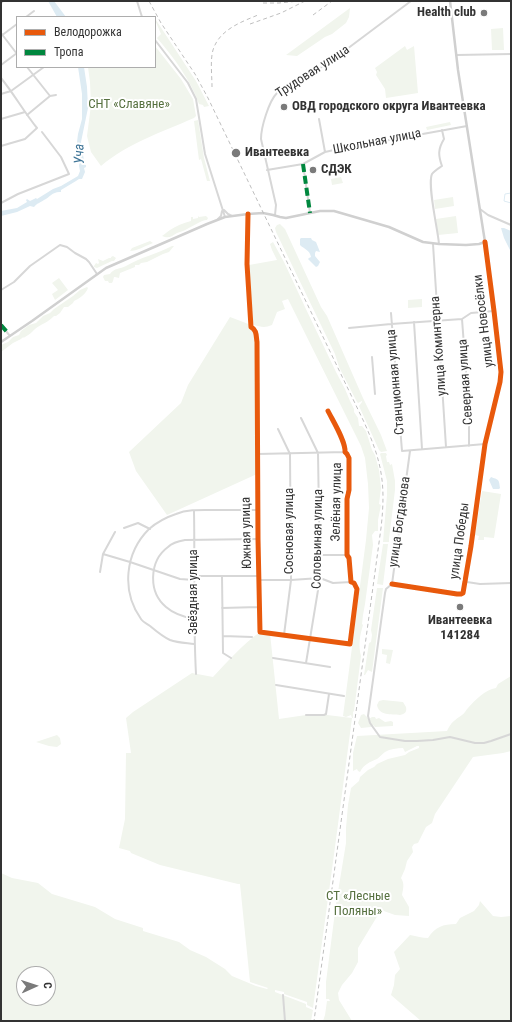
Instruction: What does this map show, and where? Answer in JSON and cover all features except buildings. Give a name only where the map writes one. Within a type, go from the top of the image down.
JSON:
[{"type":"main road","name":"улица Новосёлки","points":[[450,1],[456,55],[485,242]]},
{"type":"main road","points":[[1,342],[106,268],[225,217],[248,214],[268,214],[286,218],[326,210],[346,214],[389,227],[423,242],[466,246],[485,242]]},
{"type":"street","points":[[137,1],[142,16]]},
{"type":"street","name":"Трудовая улица","points":[[275,215],[276,205],[267,170],[261,133],[270,103],[274,96],[326,64],[411,1]]},
{"type":"street","points":[[27,16],[34,11]]},
{"type":"street","points":[[16,25],[1,34],[16,52]]},
{"type":"street","points":[[156,41],[188,83],[196,99],[205,154],[225,217]]},
{"type":"street","points":[[1,65],[16,54]]},
{"type":"street","points":[[456,55],[511,54]]},
{"type":"street","points":[[28,68],[50,96]]},
{"type":"street","points":[[1,94],[11,91],[43,68]]},
{"type":"street","points":[[1,78],[24,112],[37,128],[25,139],[1,146]]},
{"type":"street","points":[[27,115],[50,96],[56,95]]},
{"type":"street","points":[[1,119],[24,112]]},
{"type":"street","points":[[319,119],[325,152]]},
{"type":"street","name":"Школьная улица","points":[[267,170],[303,164],[325,152],[334,150],[467,126]]},
{"type":"street","points":[[439,244],[432,193],[432,175],[442,166],[439,147],[444,139],[442,130]]},
{"type":"street","points":[[1,203],[26,191],[69,174],[61,157],[42,132]]},
{"type":"street","points":[[303,164],[310,213]]},
{"type":"street","points":[[222,208],[226,213],[232,216]]},
{"type":"street","points":[[217,220],[221,216],[222,208]]},
{"type":"street","points":[[480,209],[488,216],[511,225]]},
{"type":"street","name":"Южная улица","points":[[248,214],[247,264],[251,327],[255,330],[256,336],[260,632],[284,635]]},
{"type":"street","points":[[481,217],[488,216]]},
{"type":"street","name":"улица Новосёлки","points":[[485,242],[501,372],[485,444]]},
{"type":"street","name":"улица Коминтерна","points":[[433,244],[446,448]]},
{"type":"street","points":[[1,290],[14,282],[30,266],[60,245],[67,246],[75,253],[82,256],[89,262],[97,274]]},
{"type":"street","points":[[349,328],[462,319],[471,313],[494,311]]},
{"type":"street","name":"Станционная улица","points":[[391,313],[402,452],[410,450]]},
{"type":"street","name":"Северная улица","points":[[462,319],[469,413],[469,446]]},
{"type":"street","points":[[414,322],[422,449]]},
{"type":"street","points":[[1,325],[10,336]]},
{"type":"street","points":[[372,357],[375,394]]},
{"type":"street","name":"Зелёная улица","points":[[311,639],[350,644],[357,589],[354,583],[351,582],[349,558],[347,555],[349,458],[348,454],[345,452],[346,448],[344,442],[328,411]]},
{"type":"street","name":"Соловьиная улица","points":[[301,418],[318,453],[320,578],[306,663]]},
{"type":"street","name":"Сосновая улица","points":[[278,429],[290,454],[291,580],[284,635]]},
{"type":"street","points":[[410,450],[485,444]]},
{"type":"street","name":"улица Победы","points":[[392,584],[461,594],[464,592],[485,444]]},
{"type":"street","name":"улица Богданова","points":[[410,450],[392,584],[386,589],[385,592],[368,716],[369,720],[380,737],[405,741],[433,740],[450,737],[475,743],[484,743],[511,734]]},
{"type":"street","points":[[258,454],[345,452]]},
{"type":"street","points":[[194,644],[170,640],[141,620],[131,599],[128,587],[128,572],[135,548],[150,529],[165,519],[177,514],[194,510],[258,510]]},
{"type":"street","name":"Звёздная улица","points":[[194,510],[194,644],[196,674]]},
{"type":"street","points":[[124,528],[138,523],[150,529]]},
{"type":"street","points":[[100,572],[103,554],[115,532]]},
{"type":"street","points":[[194,619],[186,618],[174,613],[166,607],[155,592],[153,580],[154,570],[162,552],[168,546],[185,540],[258,539]]},
{"type":"street","points":[[103,554],[180,579],[194,580]]},
{"type":"street","points":[[320,555],[347,555]]},
{"type":"street","points":[[194,576],[259,576]]},
{"type":"street","points":[[222,576],[223,653],[231,658]]},
{"type":"street","points":[[259,580],[320,578],[333,583],[351,582]]},
{"type":"street","points":[[466,579],[467,582],[480,584],[511,583]]},
{"type":"street","points":[[222,608],[259,607]]},
{"type":"street","points":[[284,635],[311,639]]},
{"type":"street","points":[[223,636],[252,638]]},
{"type":"street","points":[[273,658],[330,667]]},
{"type":"street","points":[[276,685],[344,696]]},
{"type":"street","points":[[306,715],[326,714],[329,694]]},
{"type":"street","points":[[283,995],[285,1021]]},
{"type":"green space","points":[[350,8],[349,17],[346,23],[332,34],[297,56],[286,55]]},
{"type":"green space","points":[[156,20],[196,81],[209,106],[204,107],[203,105],[199,104],[181,69],[157,38],[161,34]]},
{"type":"green space","points":[[503,28],[504,50],[492,50],[491,29]]},
{"type":"green space","points":[[405,46],[407,50],[414,46],[418,93],[386,98],[385,89],[376,75],[377,72],[375,68]]},
{"type":"green space","name":"СНТ «Славяне»","points":[[156,47],[181,79],[193,99],[196,116],[134,144],[101,166],[91,152],[87,136],[91,105],[88,68],[156,68]]},
{"type":"green space","points":[[198,120],[204,158],[210,181],[207,181],[201,159],[199,160],[194,121]]},
{"type":"green space","points":[[450,122],[451,125],[427,130],[426,127]]},
{"type":"green space","points":[[341,177],[343,183],[332,185],[331,179]]},
{"type":"green space","points":[[453,197],[454,206],[435,209],[434,200]]},
{"type":"green space","points":[[198,216],[206,216],[208,218],[207,220],[170,237],[162,236],[175,227],[191,221],[191,217],[193,217],[193,219],[198,218]]},
{"type":"green space","points":[[456,216],[458,233],[438,235],[436,219]]},
{"type":"green space","points":[[280,224],[285,229],[321,307],[327,316],[387,451],[381,452],[379,450],[359,406],[362,401],[357,402],[339,367],[335,354],[276,232],[275,228]]},
{"type":"green space","points":[[150,241],[153,243],[130,251],[132,248]]},
{"type":"green space","points":[[273,242],[345,389],[358,418],[359,426],[362,426],[366,431],[379,470],[381,488],[379,504],[381,505],[378,520],[378,531],[375,531],[372,535],[373,545],[360,640],[361,656],[353,718],[351,715],[346,717],[343,716],[369,508],[365,458],[361,446],[288,299],[282,301],[285,309],[277,312],[272,325],[263,327],[254,325],[249,265],[277,260],[270,244]]},
{"type":"green space","points":[[174,246],[169,252],[147,262],[135,265],[135,267],[120,273],[119,278],[114,277],[112,283],[105,281],[103,277],[104,275],[110,274],[115,270],[137,260]]},
{"type":"green space","points":[[113,256],[116,258],[114,261],[97,268],[94,267],[96,263],[99,263],[98,259],[103,261]]},
{"type":"green space","points":[[59,278],[68,290],[55,300],[52,294],[58,290],[52,283]]},
{"type":"green space","points":[[87,287],[87,290],[80,298],[68,307],[64,307],[56,316],[37,327],[28,335],[13,343],[1,352],[1,345],[19,335],[21,331],[29,325],[36,323],[43,316],[50,313],[80,290]]},
{"type":"green space","points":[[422,299],[422,307],[408,308],[408,300]]},
{"type":"green space","points":[[230,317],[251,325],[256,333],[257,474],[167,515],[136,471],[129,452],[181,403],[188,385]]},
{"type":"green space","points":[[381,453],[386,453],[387,462],[389,462],[390,465],[392,464],[395,481],[389,542],[383,542],[387,481]]},
{"type":"green space","points":[[482,491],[501,494],[494,538],[484,537],[484,540],[478,540],[479,536],[475,535]]},
{"type":"green space","points":[[383,544],[388,544],[383,585],[377,584]]},
{"type":"green space","points":[[377,588],[383,588],[372,672],[368,670],[364,675],[369,643],[371,642],[371,630]]},
{"type":"green space","points":[[260,632],[270,633],[279,719],[306,715],[327,715],[352,718],[313,1008],[307,1005],[307,1002],[284,994],[284,992],[275,990],[275,992],[306,1004],[306,1007],[313,1010],[311,1021],[1,1021],[1,873],[12,878],[38,883],[52,894],[95,907],[115,919],[143,928],[143,931],[179,942],[190,950],[206,957],[225,969],[232,976],[256,986],[268,988],[250,982],[240,884],[160,865],[131,853],[130,851],[119,848],[125,819],[126,753],[131,753],[126,718],[192,673],[213,677],[247,642]]},
{"type":"green space","points":[[382,649],[393,650],[390,664],[386,663],[387,655],[382,654]]},
{"type":"green space","name":"СТ «Лесные Поляны»","points":[[511,676],[511,751],[473,757],[435,814],[432,823],[426,827],[418,843],[414,844],[412,847],[413,852],[407,861],[401,878],[403,884],[402,895],[409,907],[409,916],[395,915],[381,910],[358,948],[358,962],[338,993],[339,1000],[352,1021],[323,1021],[327,1001],[330,1001],[329,999],[326,999],[326,982],[336,904],[346,843],[348,805],[351,788],[359,781],[360,777],[377,764],[388,759],[405,755],[419,748],[419,746],[417,746],[405,752],[403,748],[389,750],[377,759],[365,765],[360,772],[357,769],[353,771],[353,753],[357,736],[447,731],[452,723],[477,699],[484,693],[496,688],[498,684]]},
{"type":"green space","points":[[379,701],[403,702],[406,707],[406,711],[400,715],[383,713],[378,709],[377,705]]},
{"type":"green space","points":[[364,714],[369,719],[375,717],[376,719],[379,718],[385,722],[391,721],[393,722],[393,726],[375,727],[373,725],[371,727],[361,728],[358,723],[361,715]]},
{"type":"green space","points":[[57,735],[60,738],[61,744],[57,747],[36,742]]},
{"type":"green space","points":[[480,901],[493,916],[511,916],[511,1021],[421,1021],[391,995],[395,975],[400,969],[394,952],[410,935],[428,938],[440,927],[456,924],[460,918],[474,911],[479,905]]},
{"type":"water","points":[[48,1],[54,1],[65,16],[56,16]]},
{"type":"water","name":"Уча","points":[[78,68],[84,68],[88,108],[81,142],[81,152],[84,153],[83,155],[86,165],[82,179],[79,179],[61,190],[61,192],[54,193],[34,207],[30,206],[17,212],[1,216],[1,211],[17,208],[27,202],[27,199],[30,201],[36,198],[37,199],[78,176],[80,171],[78,157],[76,155],[78,152],[78,134],[82,119],[82,94]]},
{"type":"water","points":[[501,228],[511,231],[511,252],[504,238]]},
{"type":"water","points":[[301,238],[311,238],[316,242],[320,252],[316,251],[315,253],[315,256],[320,262],[318,266],[316,267],[308,259],[311,257],[308,251],[300,245]]},
{"type":"water","points":[[491,477],[499,481],[499,489],[493,489],[489,480]]},
{"type":"waterway","points":[[511,193],[505,194],[504,201],[511,203]]},
{"type":"railway","points":[[149,1],[161,23],[195,74],[208,98],[364,422],[379,462],[383,486],[381,528],[314,1021]]},
{"type":"railway","points":[[263,3],[299,1]]},
{"type":"railway","points":[[250,24],[281,13],[305,1]]},
{"type":"railway","points":[[313,15],[332,1]]},
{"type":"railway","points":[[212,87],[211,68],[213,50],[216,43],[225,32],[258,15]]},
{"type":"marked path","points":[[303,164],[310,213]]},
{"type":"marked path","points":[[1,325],[7,332]]},
{"type":"cycle path","points":[[248,214],[247,264],[251,327],[255,331],[257,342],[260,632],[350,644],[357,589],[354,583],[351,582],[349,558],[347,555],[349,458],[345,452],[341,437],[328,411]]},
{"type":"cycle path","points":[[392,584],[457,594],[463,593],[485,444],[501,372],[485,242]]},
{"type":"place","name":"Health club","points":[[484,13]]},
{"type":"place","name":"ОВД городского округа Ивантеевка","points":[[284,107]]},
{"type":"place","name":"Ивантеевка","points":[[236,153]]},
{"type":"place","name":"СДЭК","points":[[313,170]]},
{"type":"place","name":"Ивантеевка 141284","points":[[460,607]]}]
